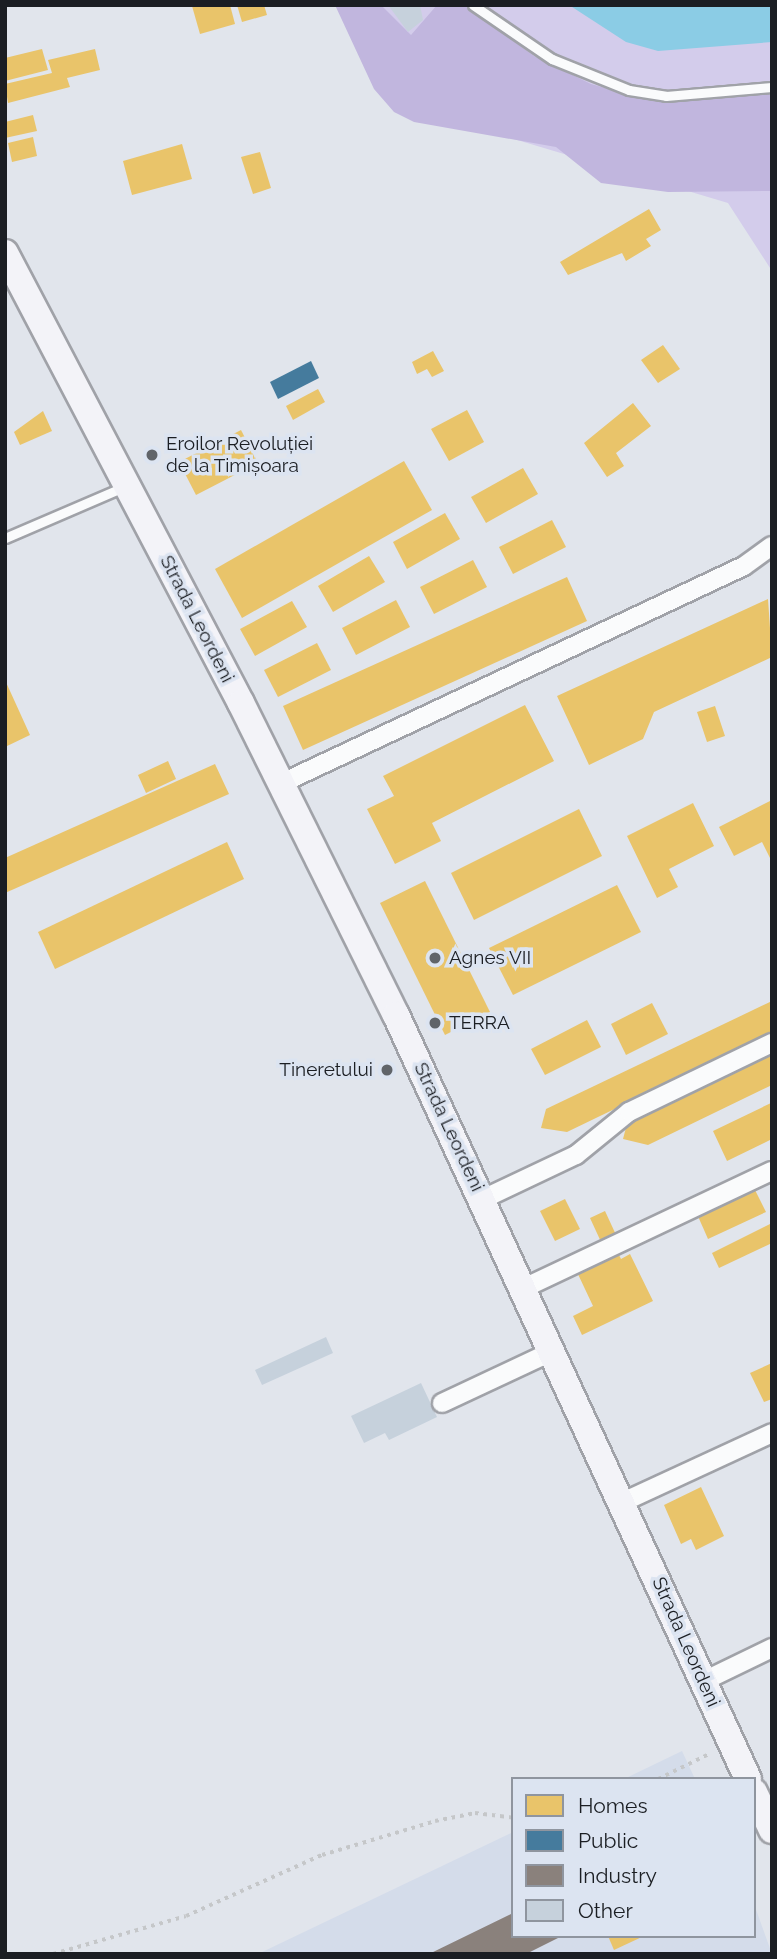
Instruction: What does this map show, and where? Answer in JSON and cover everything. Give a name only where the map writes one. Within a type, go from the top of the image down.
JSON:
[{"type":"main road","name":"Strada Leordeni","points":[[5,253],[12,283],[128,485],[282,783],[483,1199],[747,1777]]},
{"type":"main road","points":[[756,1796],[772,1830]]},
{"type":"street","points":[[282,783],[744,566],[772,547]]},
{"type":"street","points":[[483,1199],[576,1155],[629,1112],[772,1043]]},
{"type":"street","points":[[524,1288],[772,1171]]},
{"type":"street","points":[[442,1403],[553,1351]]},
{"type":"street","points":[[622,1503],[772,1433]]},
{"type":"street","points":[[704,1681],[772,1648]]},
{"type":"lane","points":[[473,5],[552,59],[628,90],[666,96],[772,87]]},
{"type":"lane","points":[[5,538],[128,485]]},
{"type":"path","points":[[662,1777],[732,1743]]},
{"type":"path","points":[[53,1954],[186,1916],[322,1855],[435,1821],[475,1813],[511,1818]]},
{"type":"shaded area","points":[[335,5],[381,5],[411,35],[437,5],[464,5],[534,56],[591,84],[637,97],[691,101],[772,93],[772,191],[668,192],[601,183],[556,147],[414,122],[394,112],[374,89]]},
{"type":"shaded area","points":[[342,5],[772,5],[772,271],[728,203],[447,119]]},
{"type":"shaded area","points":[[682,1751],[694,1777],[628,1777]]},
{"type":"shaded area","points":[[511,1833],[511,1938],[756,1938],[756,1910],[772,1954],[258,1954]]},
{"type":"water","points":[[569,5],[772,5],[772,42],[658,51],[626,42]]},
{"type":"building: Homes","points":[[230,5],[235,24],[200,34],[192,6]]},
{"type":"building: Homes","points":[[237,5],[264,5],[267,15],[242,22]]},
{"type":"building: Homes","points":[[42,49],[48,70],[5,81],[5,58]]},
{"type":"building: Homes","points":[[95,49],[100,70],[67,78],[70,87],[8,103],[5,84],[52,73],[48,60]]},
{"type":"building: Homes","points":[[33,115],[37,131],[5,138],[5,122]]},
{"type":"building: Homes","points":[[33,137],[37,156],[12,162],[8,143]]},
{"type":"building: Homes","points":[[182,144],[192,179],[132,195],[123,161]]},
{"type":"building: Homes","points":[[260,152],[271,188],[253,194],[241,157]]},
{"type":"building: Homes","points":[[649,209],[661,230],[646,239],[651,246],[626,261],[622,253],[568,275],[560,262]]},
{"type":"building: Homes","points":[[663,345],[680,369],[658,383],[641,360]]},
{"type":"building: Homes","points":[[433,351],[444,371],[432,377],[427,369],[417,374],[412,362]]},
{"type":"building: Homes","points":[[318,389],[325,402],[293,420],[286,406]]},
{"type":"building: Homes","points":[[633,403],[651,426],[616,453],[624,466],[607,477],[584,443]]},
{"type":"building: Homes","points":[[467,410],[484,442],[449,461],[431,429]]},
{"type":"building: Homes","points":[[43,411],[52,431],[20,445],[14,432]]},
{"type":"building: Homes","points":[[241,430],[258,463],[196,495],[179,462]]},
{"type":"building: Homes","points":[[404,461],[432,510],[242,618],[215,569]]},
{"type":"building: Homes","points":[[523,468],[538,494],[486,523],[471,497]]},
{"type":"building: Homes","points":[[445,513],[460,539],[407,569],[393,542]]},
{"type":"building: Homes","points":[[552,520],[566,547],[513,574],[499,547]]},
{"type":"building: Homes","points":[[369,556],[385,582],[333,612],[318,586]]},
{"type":"building: Homes","points":[[473,560],[487,587],[434,614],[420,587]]},
{"type":"building: Homes","points":[[567,577],[587,621],[303,750],[283,706]]},
{"type":"building: Homes","points":[[768,599],[772,657],[654,712],[643,739],[589,765],[557,696]]},
{"type":"building: Homes","points":[[396,600],[410,627],[356,655],[342,628]]},
{"type":"building: Homes","points":[[292,601],[307,627],[255,656],[240,629]]},
{"type":"building: Homes","points":[[317,643],[331,670],[278,697],[264,670]]},
{"type":"building: Homes","points":[[5,680],[30,735],[5,747]]},
{"type":"building: Homes","points":[[525,705],[554,761],[432,823],[441,841],[395,864],[367,809],[394,796],[383,776]]},
{"type":"building: Homes","points":[[715,706],[725,736],[707,742],[697,712]]},
{"type":"building: Homes","points":[[168,761],[176,779],[146,793],[138,775]]},
{"type":"building: Homes","points":[[215,764],[229,794],[5,893],[5,858]]},
{"type":"building: Homes","points":[[772,800],[772,862],[762,842],[734,856],[719,827]]},
{"type":"building: Homes","points":[[693,803],[714,846],[669,869],[678,887],[657,898],[627,836]]},
{"type":"building: Homes","points":[[579,809],[602,856],[474,920],[451,873]]},
{"type":"building: Homes","points":[[227,842],[244,879],[55,969],[38,932]]},
{"type":"building: Homes","name":"Agnes VII","points":[[425,881],[490,1012],[445,1035],[380,903]]},
{"type":"building: Homes","points":[[617,885],[641,932],[513,995],[489,948]]},
{"type":"building: Homes","points":[[772,1001],[772,1033],[567,1132],[541,1128],[546,1109]]},
{"type":"building: Homes","points":[[652,1003],[668,1034],[626,1055],[611,1024]]},
{"type":"building: Homes","points":[[587,1020],[601,1047],[545,1075],[531,1049]]},
{"type":"building: Homes","points":[[772,1052],[772,1085],[648,1145],[623,1139],[628,1120]]},
{"type":"building: Homes","points":[[771,1103],[772,1139],[727,1161],[713,1131]]},
{"type":"building: Homes","points":[[754,1188],[766,1212],[708,1239],[697,1214]]},
{"type":"building: Homes","points":[[565,1199],[580,1229],[555,1241],[540,1211]]},
{"type":"building: Homes","points":[[605,1211],[617,1237],[602,1244],[590,1218]]},
{"type":"building: Homes","points":[[772,1223],[772,1243],[719,1268],[712,1253]]},
{"type":"building: Homes","points":[[617,1251],[621,1259],[630,1254],[653,1301],[582,1335],[573,1316],[593,1306],[576,1270]]},
{"type":"building: Homes","points":[[772,1363],[772,1399],[764,1402],[750,1373]]},
{"type":"building: Homes","points":[[701,1487],[724,1536],[696,1550],[691,1539],[681,1544],[664,1505]]},
{"type":"building: Homes","points":[[609,1938],[640,1938],[614,1950]]},
{"type":"building: Public","points":[[311,361],[319,378],[278,399],[270,382]]},
{"type":"building: Industry","points":[[511,1914],[511,1938],[558,1938],[526,1954],[429,1954]]},
{"type":"building: Other","points":[[388,5],[420,5],[423,20],[408,32]]},
{"type":"building: Other","points":[[326,1337],[333,1353],[262,1385],[255,1370]]},
{"type":"building: Other","points":[[421,1383],[437,1417],[389,1440],[385,1433],[364,1443],[351,1416]]},
{"type":"place","name":"Eroilor Revoluției de la Timișoara","points":[[152,455]]},
{"type":"place","name":"Agnes VII","points":[[435,958]]},
{"type":"place","name":"TERRA","points":[[435,1023]]},
{"type":"place","name":"Tineretului","points":[[387,1070]]}]
